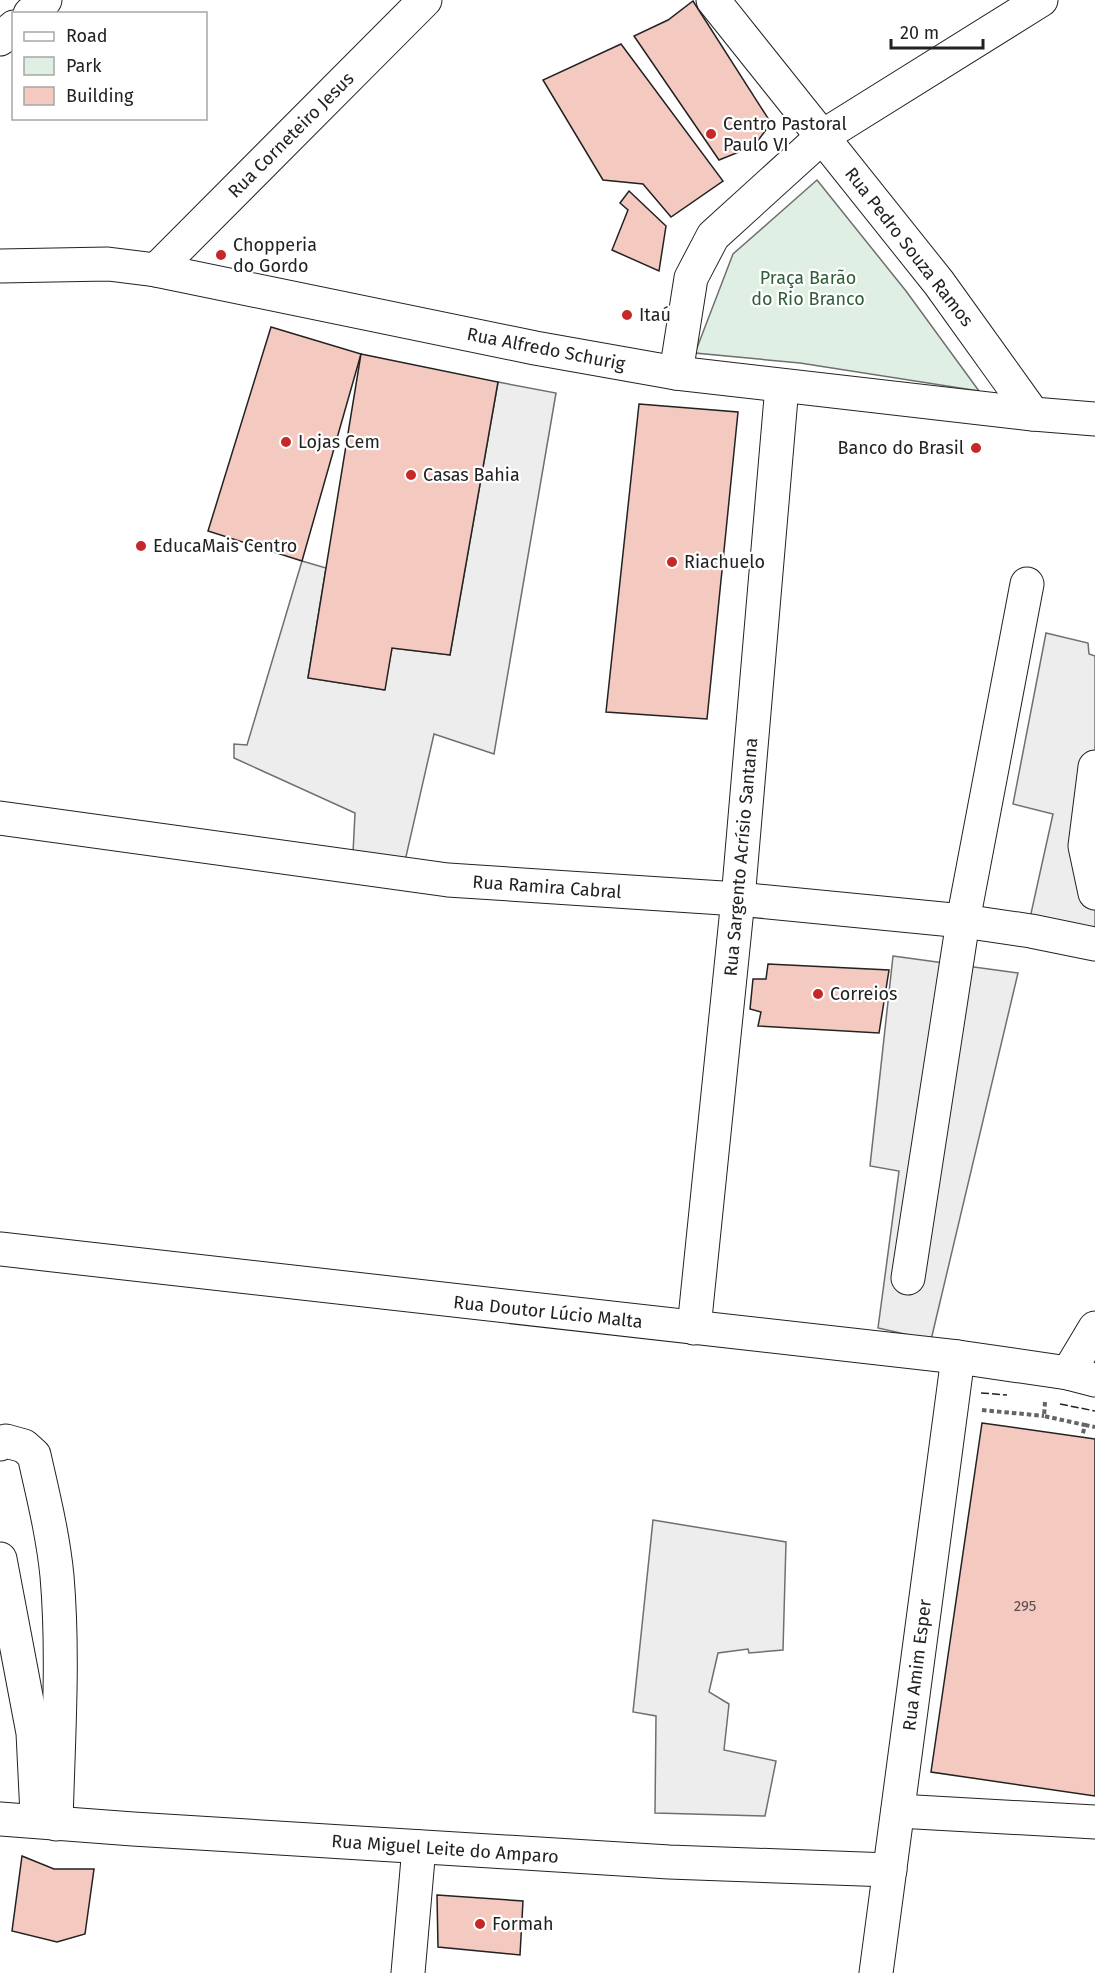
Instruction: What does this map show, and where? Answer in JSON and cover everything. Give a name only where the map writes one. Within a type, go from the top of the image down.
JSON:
[{"type":"street","points":[[32,12],[45,0]]},
{"type":"street","name":"Rua Corneteiro Jesus","points":[[156,270],[425,0]]},
{"type":"street","name":"Rua Pedro Souza Ramos","points":[[713,0],[939,283],[1033,414]]},
{"type":"street","points":[[676,373],[692,278],[713,236],[823,136],[1041,0]]},
{"type":"street","points":[[0,39],[12,29]]},
{"type":"street","name":"Rua Alfredo Schurig","points":[[0,266],[108,264],[156,270],[535,348],[676,373],[1095,419]]},
{"type":"street","name":"Rua Sargento Acrísio Santana","points":[[694,1328],[738,899],[782,386]]},
{"type":"street","points":[[909,1278],[963,921],[1027,584]]},
{"type":"street","points":[[1095,767],[1085,846],[1095,893]]},
{"type":"street","name":"Rua Ramira Cabral","points":[[0,818],[448,880],[738,899],[1092,934]]},
{"type":"street","name":"Rua Doutor Lúcio Malta","points":[[0,1250],[958,1357],[1070,1374]]},
{"type":"street","points":[[1070,1374],[1095,1328]]},
{"type":"street","name":"Rua Amim Esper","points":[[876,1973],[958,1357]]},
{"type":"street","points":[[0,1444],[6,1441],[24,1446],[34,1455],[52,1535],[57,1578],[59,1654],[47,1823]]},
{"type":"street","points":[[0,1559],[33,1733],[47,1823]]},
{"type":"street","points":[[898,1811],[1095,1821]]},
{"type":"street","name":"Rua Miguel Leite do Amparo","points":[[0,1819],[669,1862],[890,1870]]},
{"type":"street","points":[[408,1973],[419,1847]]},
{"type":"path","points":[[1044,1416],[1070,1374]]},
{"type":"path","points":[[951,1407],[1044,1416],[1095,1427]]},
{"type":"path","points":[[1082,1437],[1085,1425]]},
{"type":"green space","name":"Praça Barão do Rio Branco","points":[[817,180],[906,291],[979,391],[800,363],[695,353],[733,254]]},
{"type":"shaded area","points":[[498,382],[556,393],[494,754],[434,734],[405,861],[353,853],[355,813],[234,758],[234,744],[247,745],[302,561],[326,568],[308,678],[384,690],[392,648],[450,655]]},
{"type":"shaded area","points":[[1046,633],[1088,643],[1089,654],[1095,656],[1095,934],[1028,927],[1053,814],[1013,804]]},
{"type":"shaded area","points":[[893,956],[1018,973],[931,1340],[878,1328],[899,1171],[870,1166]]},
{"type":"shaded area","points":[[653,1520],[786,1542],[783,1650],[749,1653],[748,1649],[718,1653],[709,1692],[729,1704],[724,1750],[776,1761],[765,1816],[655,1813],[656,1716],[633,1712]]},
{"type":"building","points":[[693,1],[771,123],[754,146],[719,160],[634,36],[668,20]]},
{"type":"building","points":[[621,44],[723,181],[671,217],[643,184],[603,180],[543,80]]},
{"type":"building","points":[[629,191],[666,226],[659,271],[612,250],[628,210],[620,203]]},
{"type":"building","name":"Lojas Cem","points":[[271,327],[361,354],[302,561],[208,531]]},
{"type":"building","name":"Casas Bahia","points":[[361,354],[498,382],[450,655],[392,648],[385,690],[308,678]]},
{"type":"building","name":"Riachuelo","points":[[639,404],[738,412],[707,719],[606,712]]},
{"type":"building","name":"Correios","points":[[768,964],[889,970],[879,1033],[758,1026],[761,1012],[750,1009],[753,979],[766,979]]},
{"type":"building","points":[[982,1423],[1095,1439],[1095,1796],[931,1772]]},
{"type":"building","points":[[22,1856],[54,1869],[94,1869],[85,1934],[57,1942],[12,1931]]},
{"type":"building","name":"Formah","points":[[437,1895],[523,1901],[520,1955],[438,1947]]},
{"type":"fence","points":[[981,1393],[1007,1395]]},
{"type":"fence","points":[[1060,1404],[1095,1411]]},
{"type":"place","name":"Centro Pastoral Paulo VI","points":[[711,134]]},
{"type":"place","name":"Chopperia do Gordo","points":[[221,255]]},
{"type":"place","name":"Itaú","points":[[627,315]]},
{"type":"place","name":"Lojas Cem","points":[[286,442]]},
{"type":"place","name":"Banco do Brasil","points":[[976,448]]},
{"type":"place","name":"Casas Bahia","points":[[411,475]]},
{"type":"place","name":"EducaMais Centro","points":[[141,546]]},
{"type":"place","name":"Riachuelo","points":[[672,562]]},
{"type":"place","name":"Correios","points":[[818,994]]},
{"type":"place","name":"Formah","points":[[480,1924]]}]
